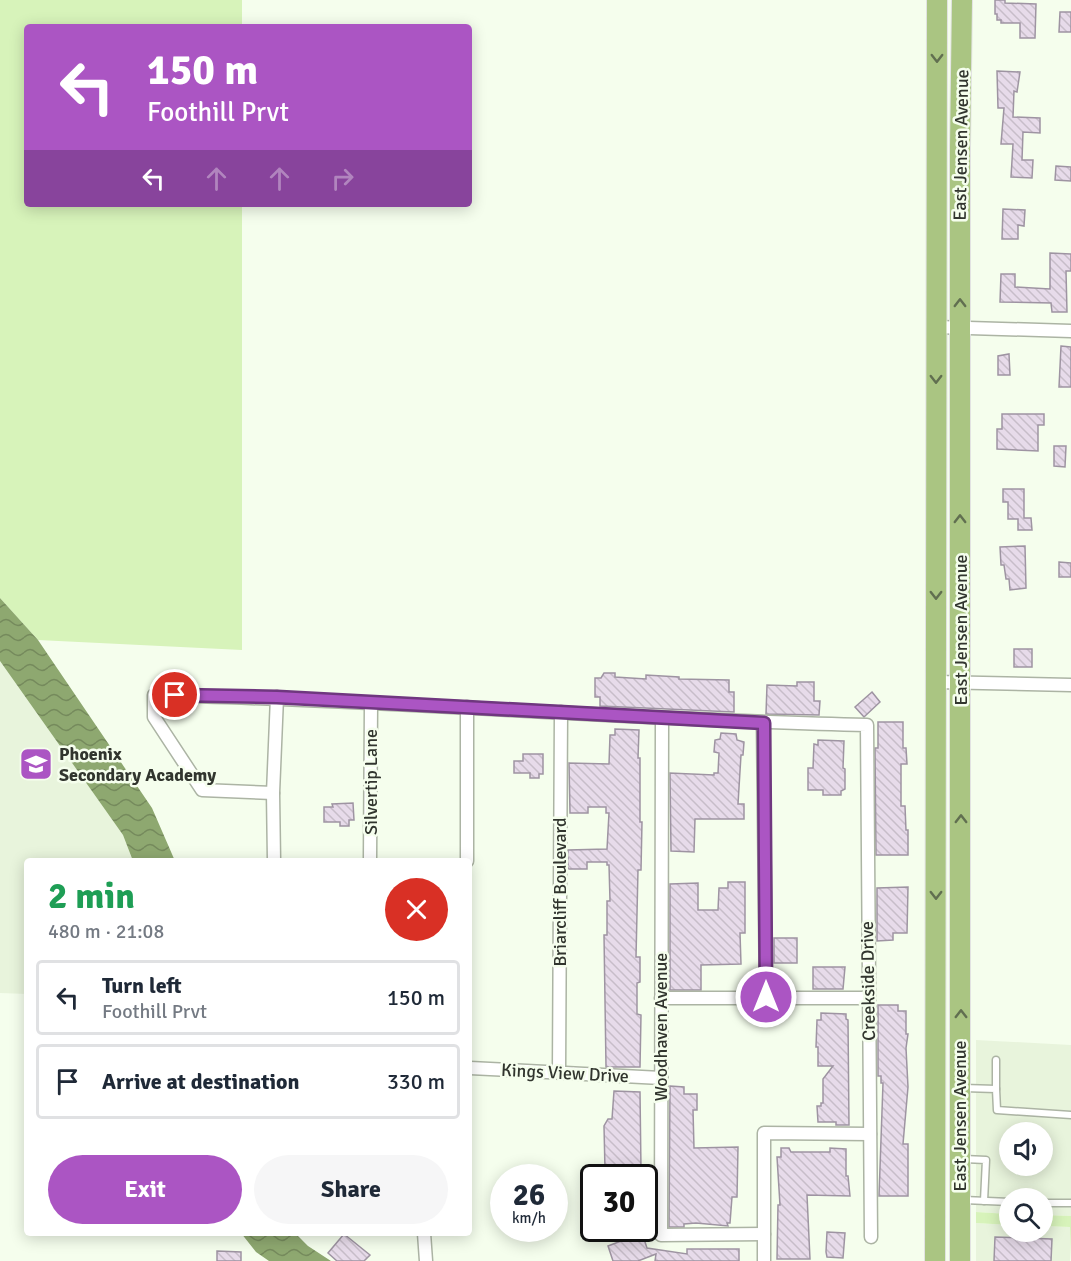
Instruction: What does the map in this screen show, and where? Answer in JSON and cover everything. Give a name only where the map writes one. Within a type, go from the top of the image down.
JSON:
[{"type":"main road","name":"East Jensen Avenue","points":[[935,1261],[937,0]]},
{"type":"main road","name":"East Jensen Avenue","points":[[960,1261],[962,0]]},
{"type":"street","points":[[936,327],[1071,331]]},
{"type":"street","points":[[936,682],[1071,685]]},
{"type":"street","points":[[273,793],[202,790],[154,717],[154,695],[277,697],[371,704],[764,723],[766,997]]},
{"type":"street","points":[[274,858],[273,793],[277,697]]},
{"type":"street","name":"Silvertip Lane","points":[[370,858],[371,704]]},
{"type":"street","points":[[467,707],[467,858]]},
{"type":"street","name":"Briarcliff Boulevard","points":[[559,1072],[561,712]]},
{"type":"street","name":"Woodhaven Avenue","points":[[662,718],[661,1235],[764,1234]]},
{"type":"street","name":"Creekside Drive","points":[[764,723],[867,725],[871,1237]]},
{"type":"street","points":[[661,998],[868,998]]},
{"type":"street","name":"Kings View Drive","points":[[472,1068],[661,1078]]},
{"type":"street","points":[[764,1261],[764,1133],[870,1134]]},
{"type":"street","points":[[424,1236],[426,1261]]},
{"type":"lane","points":[[996,1060],[997,1110],[1071,1115]]},
{"type":"lane","points":[[960,1088],[996,1089]]},
{"type":"lane","points":[[960,1159],[986,1161],[984,1201]]},
{"type":"lane","points":[[960,1200],[999,1202]]},
{"type":"lane","points":[[1053,1203],[1071,1203]]},
{"type":"shaded area","points":[[0,0],[242,0],[242,24],[24,24],[24,207],[242,207],[242,650],[38,640],[0,598]]},
{"type":"shaded area","name":"Phoenix Secondary Academy","points":[[0,661],[123,835],[132,858],[24,858],[24,994],[0,993]]},
{"type":"shaded area","points":[[976,1040],[1071,1045],[1071,1216],[1053,1215],[1053,1188],[999,1188],[999,1213],[976,1212]]},
{"type":"shaded area","points":[[976,1212],[999,1213],[999,1224],[976,1223]]},
{"type":"shaded area","points":[[1053,1215],[1071,1216],[1071,1261],[1070,1227],[1053,1226]]},
{"type":"shaded area","points":[[976,1223],[999,1224],[999,1242],[1053,1242],[1053,1226],[1070,1227],[1070,1261],[976,1261]]},
{"type":"water","points":[[0,598],[38,640],[152,808],[174,858],[132,858],[123,835],[0,661]]},
{"type":"water","points":[[243,1236],[298,1236],[308,1246],[331,1261],[269,1261],[256,1252]]},
{"type":"building","points":[[995,0],[1005,0],[1005,3],[1036,4],[1035,38],[1020,38],[1020,23],[1001,23],[1001,20],[997,20]]},
{"type":"building","points":[[1060,12],[1071,12],[1071,32],[1059,32]]},
{"type":"building","points":[[997,71],[1020,72],[1017,92],[1014,91],[1013,117],[1040,118],[1040,133],[1023,132],[1022,160],[1033,160],[1032,178],[1011,177],[1013,144],[1001,144],[1004,108],[998,108]]},
{"type":"building","points":[[1056,166],[1071,167],[1071,181],[1055,180]]},
{"type":"building","points":[[1003,209],[1025,210],[1024,226],[1018,225],[1018,239],[1002,239]]},
{"type":"building","points":[[1050,253],[1071,254],[1071,271],[1066,271],[1067,312],[1052,312],[1051,303],[1000,302],[1001,274],[1015,274],[1015,287],[1050,289]]},
{"type":"building","points":[[1061,346],[1071,347],[1071,387],[1059,387]]},
{"type":"building","points":[[1009,354],[1010,375],[998,375],[998,356]]},
{"type":"building","points":[[1002,414],[1044,414],[1044,425],[1038,425],[1038,451],[997,449],[997,429],[1002,429]]},
{"type":"building","points":[[1054,446],[1066,446],[1065,467],[1054,466]]},
{"type":"building","points":[[1003,489],[1024,489],[1024,518],[1031,518],[1032,530],[1018,530],[1018,519],[1008,519],[1008,502],[1003,502]]},
{"type":"building","points":[[1025,546],[1026,588],[1010,590],[1004,565],[1001,565],[1000,547]]},
{"type":"building","points":[[1059,562],[1071,563],[1071,577],[1059,577]]},
{"type":"building","points":[[1014,649],[1032,649],[1032,667],[1014,667]]},
{"type":"building","points":[[604,673],[615,673],[615,677],[646,679],[646,675],[679,677],[679,679],[729,680],[729,692],[734,692],[734,712],[600,706],[600,697],[595,697],[595,678],[601,678]]},
{"type":"building","points":[[797,682],[814,682],[814,701],[820,701],[819,715],[766,714],[767,685],[797,686]]},
{"type":"building","points":[[872,692],[880,702],[864,717],[855,707]]},
{"type":"building","points":[[878,722],[903,722],[903,748],[906,748],[907,764],[901,764],[901,806],[905,806],[908,855],[876,855],[875,748],[878,748]]},
{"type":"building","points":[[615,729],[639,730],[640,822],[642,822],[641,870],[638,870],[636,957],[640,957],[637,1014],[641,1015],[640,1067],[606,1067],[604,935],[607,935],[607,901],[610,901],[609,865],[607,862],[587,862],[587,869],[568,869],[568,850],[607,849],[609,813],[606,813],[606,807],[588,807],[588,813],[570,813],[569,763],[609,764],[610,735],[615,735]]},
{"type":"building","points":[[721,733],[736,734],[737,740],[744,742],[738,804],[744,804],[744,819],[695,819],[694,852],[671,851],[670,773],[714,775],[718,773],[719,753],[714,752],[715,740],[720,739]]},
{"type":"building","points":[[818,740],[844,741],[845,789],[841,791],[841,795],[823,795],[823,790],[808,790],[808,768],[813,768],[814,744],[818,745]]},
{"type":"building","points":[[523,754],[543,754],[543,774],[539,774],[539,778],[530,778],[530,773],[514,773],[514,761],[523,761]]},
{"type":"building","points":[[353,803],[354,820],[349,820],[349,826],[340,826],[340,822],[324,822],[324,807],[333,807],[332,804]]},
{"type":"building","points":[[728,882],[745,882],[745,933],[740,933],[741,964],[701,965],[701,990],[670,990],[670,884],[698,883],[698,910],[718,910],[719,888],[728,888]]},
{"type":"building","points":[[908,887],[907,933],[893,933],[893,940],[877,941],[877,888]]},
{"type":"building","points":[[774,938],[797,938],[797,963],[774,963]]},
{"type":"building","points":[[813,967],[845,967],[843,989],[813,989]]},
{"type":"building","points":[[878,1005],[898,1005],[898,1011],[906,1011],[908,1087],[903,1144],[908,1144],[908,1196],[879,1196],[883,1083],[881,1083],[881,1076],[878,1076]]},
{"type":"building","points":[[821,1013],[846,1014],[848,1020],[849,1125],[818,1122],[817,1106],[823,1103],[823,1079],[833,1066],[818,1066],[817,1020],[821,1020]]},
{"type":"building","points":[[670,1086],[684,1087],[684,1094],[697,1094],[697,1110],[693,1110],[694,1148],[738,1147],[737,1197],[732,1197],[728,1226],[696,1223],[684,1224],[684,1227],[669,1227]]},
{"type":"building","points":[[614,1091],[640,1092],[641,1164],[605,1164],[604,1126],[608,1119],[612,1119]]},
{"type":"building","points":[[781,1148],[789,1148],[791,1152],[830,1152],[830,1148],[846,1149],[846,1176],[848,1176],[850,1196],[807,1195],[810,1259],[777,1259],[778,1205],[780,1205],[777,1157],[781,1157]]},
{"type":"building","points":[[827,1232],[845,1233],[843,1258],[827,1257]]},
{"type":"building","points":[[342,1236],[346,1236],[370,1255],[364,1261],[337,1261],[328,1253]]},
{"type":"building","points":[[995,1237],[999,1237],[999,1242],[1052,1242],[1051,1261],[994,1261]]},
{"type":"building","points":[[618,1242],[645,1242],[647,1248],[687,1254],[687,1249],[739,1249],[739,1261],[655,1261],[656,1254],[638,1261],[613,1261],[608,1246]]},
{"type":"building","points":[[217,1251],[241,1252],[241,1261],[217,1261]]},
{"type":"place","name":"Phoenix Secondary Academy","points":[[36,764]]},
{"type":"route","points":[[175,695],[277,697],[371,704],[764,723],[766,997]]}]
